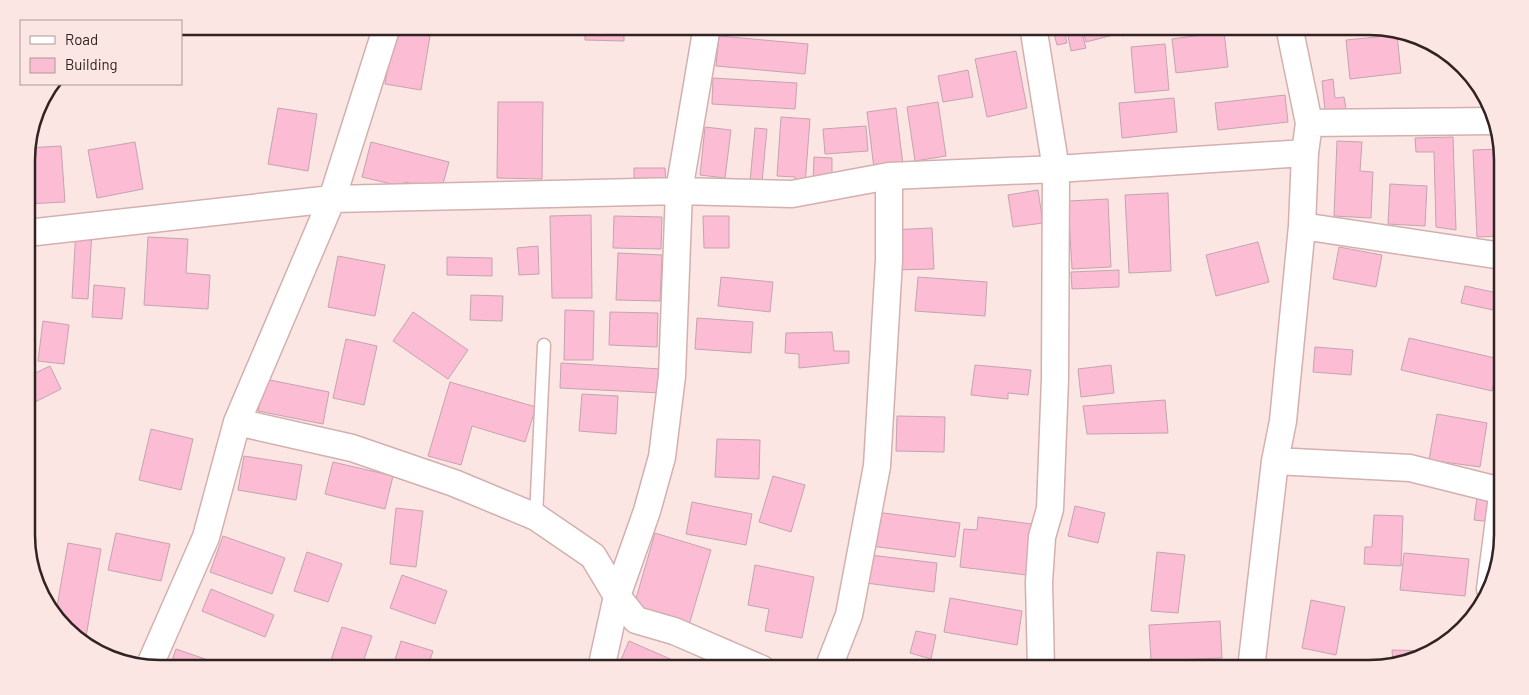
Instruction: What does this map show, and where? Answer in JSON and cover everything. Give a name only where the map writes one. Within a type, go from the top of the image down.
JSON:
[{"type":"street","points":[[152,660],[206,536],[237,422],[332,199],[384,35]]},
{"type":"street","points":[[603,660],[617,596],[647,511],[662,457],[672,376],[679,191],[705,35]]},
{"type":"street","points":[[1035,35],[1056,169],[1055,388],[1050,508],[1042,537],[1039,582],[1041,660]]},
{"type":"street","points":[[1252,660],[1275,461],[1283,421],[1302,226],[1305,152],[1309,123],[1291,35]]},
{"type":"street","points":[[1309,123],[1488,122]]},
{"type":"street","points":[[35,232],[332,199],[679,191],[792,194],[888,176],[1056,169],[1305,152]]},
{"type":"street","points":[[832,660],[849,615],[877,466],[889,260],[888,176]]},
{"type":"street","points":[[1302,226],[1494,255]]},
{"type":"street","points":[[237,422],[352,448],[454,483],[536,517],[593,556],[617,596],[636,620],[674,631],[741,660]]},
{"type":"street","points":[[1275,461],[1410,468],[1494,487]]},
{"type":"lane","points":[[536,517],[544,345]]},
{"type":"building","points":[[393,35],[430,36],[421,90],[385,84]]},
{"type":"building","points":[[585,35],[624,35],[624,41],[585,40]]},
{"type":"building","points":[[1054,35],[1065,35],[1067,43],[1057,45]]},
{"type":"building","points":[[1083,35],[1086,48],[1071,51],[1068,36]]},
{"type":"building","points":[[1084,35],[1113,35],[1086,42]]},
{"type":"building","points":[[1202,35],[1224,35],[1228,67],[1176,73],[1172,39]]},
{"type":"building","points":[[719,36],[808,44],[805,74],[716,66]]},
{"type":"building","points":[[1386,36],[1397,38],[1401,73],[1350,79],[1346,40]]},
{"type":"building","points":[[1165,44],[1169,90],[1135,93],[1131,47]]},
{"type":"building","points":[[1016,51],[1027,108],[987,117],[975,59]]},
{"type":"building","points":[[968,70],[973,97],[943,102],[938,76]]},
{"type":"building","points":[[713,78],[797,83],[795,109],[712,104]]},
{"type":"building","points":[[1333,79],[1335,98],[1344,97],[1346,109],[1325,111],[1322,81]]},
{"type":"building","points":[[1285,95],[1288,122],[1218,130],[1215,103]]},
{"type":"building","points":[[1174,98],[1177,132],[1122,138],[1119,103]]},
{"type":"building","points":[[498,102],[543,102],[542,179],[497,178]]},
{"type":"building","points":[[938,102],[946,156],[915,161],[907,107]]},
{"type":"building","points":[[278,108],[317,114],[308,171],[268,164]]},
{"type":"building","points":[[896,108],[903,165],[874,168],[867,112]]},
{"type":"building","points":[[781,117],[810,119],[805,185],[795,184],[795,177],[777,176]]},
{"type":"building","points":[[866,126],[868,151],[825,154],[823,129]]},
{"type":"building","points":[[705,127],[731,130],[725,178],[700,175]]},
{"type":"building","points":[[755,128],[767,129],[762,182],[750,181]]},
{"type":"building","points":[[1453,137],[1456,230],[1436,227],[1434,152],[1416,152],[1415,138]]},
{"type":"building","points":[[1337,141],[1362,142],[1360,171],[1373,172],[1371,218],[1334,216]]},
{"type":"building","points":[[135,142],[143,189],[97,198],[88,150]]},
{"type":"building","points":[[371,142],[449,162],[441,191],[405,182],[404,187],[362,177]]},
{"type":"building","points":[[61,146],[65,202],[35,204],[36,147]]},
{"type":"building","points":[[1493,149],[1494,236],[1477,237],[1473,150]]},
{"type":"building","points":[[814,157],[832,158],[832,185],[813,184]]},
{"type":"building","points":[[634,168],[665,168],[666,185],[634,185]]},
{"type":"building","points":[[1390,184],[1427,186],[1425,226],[1388,224]]},
{"type":"building","points":[[1038,190],[1043,223],[1013,227],[1008,195]]},
{"type":"building","points":[[1168,193],[1171,271],[1129,273],[1125,195]]},
{"type":"building","points":[[1108,199],[1111,267],[1072,269],[1068,201]]},
{"type":"building","points":[[591,215],[592,298],[552,298],[550,216]]},
{"type":"building","points":[[614,216],[662,217],[661,249],[613,248]]},
{"type":"building","points":[[703,216],[729,216],[729,248],[704,248]]},
{"type":"building","points":[[932,228],[934,269],[892,270],[891,230]]},
{"type":"building","points":[[76,229],[92,230],[88,299],[72,298]]},
{"type":"building","points":[[148,237],[188,239],[186,273],[210,275],[208,309],[144,305]]},
{"type":"building","points":[[1258,242],[1269,282],[1216,296],[1206,255]]},
{"type":"building","points":[[538,246],[539,274],[519,275],[517,248]]},
{"type":"building","points":[[1339,247],[1382,255],[1376,287],[1333,279]]},
{"type":"building","points":[[618,253],[662,255],[660,301],[616,300]]},
{"type":"building","points":[[338,256],[385,265],[375,316],[328,307]]},
{"type":"building","points":[[447,257],[492,258],[492,276],[447,275]]},
{"type":"building","points":[[1119,270],[1119,287],[1072,289],[1071,272]]},
{"type":"building","points":[[721,277],[773,282],[770,312],[718,306]]},
{"type":"building","points":[[918,277],[987,282],[985,316],[915,311]]},
{"type":"building","points":[[94,285],[125,288],[122,319],[92,317]]},
{"type":"building","points":[[1465,286],[1494,292],[1494,310],[1461,303]]},
{"type":"building","points":[[471,295],[503,296],[502,321],[470,320]]},
{"type":"building","points":[[565,310],[594,311],[593,360],[564,360]]},
{"type":"building","points":[[413,312],[468,350],[448,379],[393,341]]},
{"type":"building","points":[[610,312],[658,313],[657,347],[609,345]]},
{"type":"building","points":[[697,318],[753,322],[751,353],[695,349]]},
{"type":"building","points":[[43,321],[69,325],[64,364],[38,361]]},
{"type":"building","points":[[832,332],[834,351],[849,351],[849,363],[799,368],[799,354],[785,353],[786,333]]},
{"type":"building","points":[[1409,338],[1494,358],[1492,391],[1401,370]]},
{"type":"building","points":[[346,339],[377,346],[364,405],[333,398]]},
{"type":"building","points":[[1315,347],[1353,350],[1351,375],[1313,372]]},
{"type":"building","points":[[561,363],[661,369],[660,393],[560,388]]},
{"type":"building","points":[[975,365],[1031,370],[1028,395],[1008,393],[1008,399],[971,395]]},
{"type":"building","points":[[1111,365],[1114,393],[1081,397],[1078,369]]},
{"type":"building","points":[[50,366],[61,389],[35,402],[35,373]]},
{"type":"building","points":[[265,379],[329,392],[323,424],[258,411]]},
{"type":"building","points":[[450,382],[536,407],[525,442],[472,426],[461,465],[428,456]]},
{"type":"building","points":[[582,394],[618,396],[616,434],[579,431]]},
{"type":"building","points":[[1165,400],[1168,433],[1087,434],[1083,406]]},
{"type":"building","points":[[1437,414],[1487,423],[1480,467],[1429,460]]},
{"type":"building","points":[[897,416],[945,417],[944,452],[896,451]]},
{"type":"building","points":[[151,429],[193,439],[181,490],[139,480]]},
{"type":"building","points":[[717,439],[760,440],[759,479],[715,477]]},
{"type":"building","points":[[244,456],[302,465],[296,500],[238,490]]},
{"type":"building","points":[[333,462],[393,476],[385,509],[325,494]]},
{"type":"building","points":[[773,476],[805,485],[791,532],[759,522]]},
{"type":"building","points":[[1477,497],[1494,499],[1493,522],[1474,520]]},
{"type":"building","points":[[692,502],[752,514],[746,545],[686,534]]},
{"type":"building","points":[[1075,506],[1105,513],[1098,543],[1068,536]]},
{"type":"building","points":[[396,508],[423,511],[416,567],[390,564]]},
{"type":"building","points":[[876,512],[960,523],[955,557],[871,546]]},
{"type":"building","points":[[1374,515],[1403,516],[1401,566],[1364,564],[1365,547],[1372,547]]},
{"type":"building","points":[[978,517],[1032,524],[1026,575],[960,567],[964,529],[977,530]]},
{"type":"building","points":[[116,533],[170,544],[161,581],[108,570]]},
{"type":"building","points":[[655,533],[711,550],[689,625],[633,609]]},
{"type":"building","points":[[223,536],[285,558],[272,594],[210,572]]},
{"type":"building","points":[[68,543],[101,549],[86,636],[72,623],[57,605]]},
{"type":"building","points":[[307,552],[342,564],[328,602],[294,591]]},
{"type":"building","points":[[1157,552],[1185,555],[1178,613],[1151,611]]},
{"type":"building","points":[[1404,553],[1469,559],[1465,596],[1400,590]]},
{"type":"building","points":[[870,555],[937,563],[934,592],[866,583]]},
{"type":"building","points":[[755,565],[814,577],[802,638],[765,631],[769,609],[748,605]]},
{"type":"building","points":[[402,575],[447,591],[435,624],[390,608]]},
{"type":"building","points":[[211,589],[274,615],[265,637],[202,611]]},
{"type":"building","points":[[950,598],[1022,611],[1017,645],[944,632]]},
{"type":"building","points":[[1311,600],[1345,607],[1336,655],[1302,648]]},
{"type":"building","points":[[1220,621],[1222,658],[1151,660],[1149,625]]},
{"type":"building","points":[[342,627],[372,636],[364,659],[367,660],[331,660]]},
{"type":"building","points":[[916,631],[936,635],[931,659],[910,653]]},
{"type":"building","points":[[401,641],[433,651],[430,660],[395,660]]},
{"type":"building","points":[[629,641],[672,660],[621,660]]},
{"type":"building","points":[[176,649],[208,660],[172,660]]},
{"type":"building","points":[[1392,650],[1415,651],[1409,653],[1393,658]]}]
